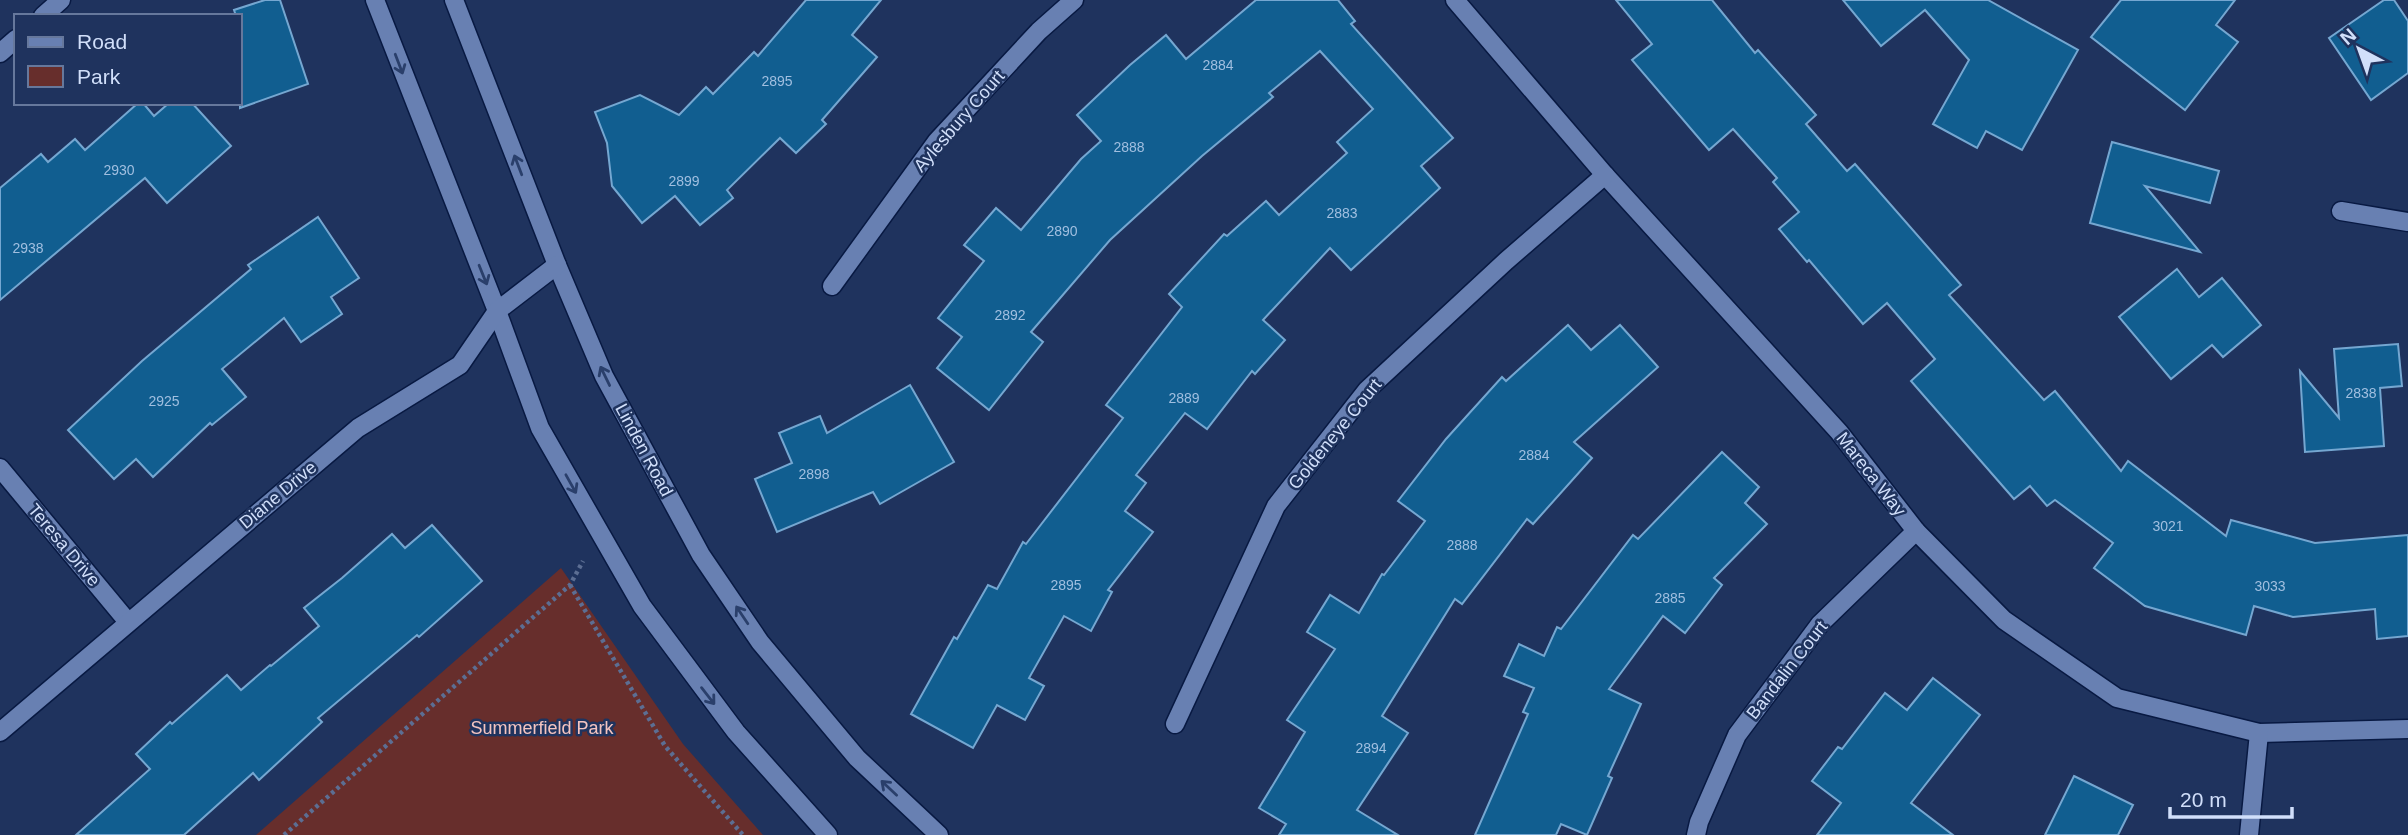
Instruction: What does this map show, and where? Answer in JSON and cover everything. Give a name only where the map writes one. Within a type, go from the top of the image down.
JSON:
[{"type":"street","points":[[45,14],[61,0]]},
{"type":"street","points":[[375,0],[540,428],[642,606],[736,732],[828,835]]},
{"type":"street","name":"Linden Road","points":[[454,0],[557,265],[604,376],[701,555],[760,642],[857,758],[939,835]]},
{"type":"street","name":"Aylesbury Court","points":[[832,286],[937,141],[1038,31],[1074,0]]},
{"type":"street","name":"Mareca Way","points":[[1455,0],[1605,175],[1839,432],[1916,531],[2004,620],[2117,698],[2259,733],[2408,729]]},
{"type":"street","points":[[0,53],[14,41]]},
{"type":"street","name":"Goldeneye Court","points":[[1175,724],[1276,506],[1367,390],[1506,261],[1605,175]]},
{"type":"street","points":[[2341,211],[2408,222]]},
{"type":"street","name":"Diane Drive","points":[[0,732],[358,428],[460,365],[497,311],[557,265]]},
{"type":"street","name":"Teresa Drive","points":[[0,468],[128,622]]},
{"type":"street","name":"Bandalin Court","points":[[1696,835],[1699,821],[1737,735],[1820,625],[1916,531]]},
{"type":"street","points":[[2249,835],[2259,733]]},
{"type":"path","points":[[284,835],[570,585],[598,532]]},
{"type":"path","points":[[570,585],[666,747],[743,835]]},
{"type":"green space","name":"Summerfield Park","points":[[561,568],[683,744],[763,835],[256,835]]},
{"type":"building","points":[[265,0],[280,0],[308,84],[240,108],[242,14],[235,14],[234,10]]},
{"type":"building","points":[[806,0],[881,0],[852,35],[877,57],[822,120],[826,124],[796,153],[780,138],[727,190],[733,198],[700,225],[675,196],[642,223],[612,186],[607,143],[595,112],[640,95],[679,115],[706,87],[713,94],[754,52],[758,56]]},
{"type":"building","points":[[1256,0],[1338,0],[1355,21],[1351,24],[1453,138],[1421,166],[1440,188],[1351,270],[1330,248],[1263,320],[1285,340],[1255,374],[1252,371],[1207,429],[1185,413],[1136,475],[1146,483],[1125,511],[1153,532],[1108,590],[1112,592],[1091,631],[1064,616],[1029,678],[1044,686],[1025,720],[997,705],[973,748],[911,714],[954,637],[957,639],[988,585],[997,589],[1023,542],[1026,544],[1123,418],[1106,405],[1182,307],[1169,294],[1224,234],[1227,236],[1266,201],[1279,215],[1347,153],[1337,142],[1373,109],[1320,51],[1269,93],[1273,97],[1202,156],[1110,240],[1031,332],[1043,342],[989,410],[937,368],[962,337],[938,318],[984,261],[964,245],[996,208],[1021,230],[1081,159],[1101,141],[1077,115],[1130,65],[1166,35],[1186,59]]},
{"type":"building","points":[[1616,0],[1712,0],[1755,53],[1758,50],[1816,115],[1806,124],[1847,171],[1855,164],[1961,285],[1949,295],[2044,400],[2055,391],[2121,471],[2128,461],[2226,536],[2231,520],[2315,543],[2408,535],[2408,636],[2377,639],[2375,609],[2293,617],[2254,606],[2246,635],[2145,606],[2094,568],[2113,543],[2055,500],[2047,506],[2030,486],[2014,499],[1911,381],[1935,359],[1887,303],[1863,324],[1809,260],[1807,262],[1779,229],[1799,212],[1773,182],[1777,178],[1733,129],[1709,150],[1632,60],[1652,44]]},
{"type":"building","points":[[1843,0],[1988,0],[2078,50],[2022,150],[1986,131],[1977,148],[1933,124],[1969,60],[1925,10],[1881,46]]},
{"type":"building","points":[[2121,0],[2235,0],[2216,25],[2238,42],[2185,110],[2091,37]]},
{"type":"building","points":[[2384,0],[2394,0],[2408,21],[2408,73],[2371,100],[2329,38]]},
{"type":"building","points":[[136,105],[145,105],[154,116],[167,105],[194,105],[231,146],[167,203],[145,178],[0,300],[0,188],[41,154],[48,162],[75,139],[85,150]]},
{"type":"building","points":[[2112,142],[2219,171],[2210,203],[2145,186],[2200,252],[2090,223]]},
{"type":"building","points":[[318,217],[359,278],[331,297],[342,314],[301,342],[284,318],[222,369],[246,397],[212,425],[210,423],[153,477],[136,459],[114,479],[68,430],[142,361],[251,269],[248,265]]},
{"type":"building","points":[[2177,269],[2199,297],[2222,278],[2261,325],[2223,357],[2212,345],[2171,379],[2119,317]]},
{"type":"building","points":[[1568,325],[1591,350],[1620,325],[1658,367],[1574,442],[1592,458],[1533,524],[1527,519],[1462,604],[1455,599],[1382,716],[1408,733],[1357,810],[1398,835],[1279,835],[1286,824],[1259,808],[1305,732],[1287,720],[1335,649],[1307,632],[1330,595],[1359,613],[1382,574],[1384,575],[1425,521],[1398,501],[1446,439],[1502,377],[1506,381]]},
{"type":"building","points":[[2398,344],[2402,386],[2380,388],[2384,446],[2305,452],[2300,371],[2339,418],[2334,349]]},
{"type":"building","points":[[910,385],[954,462],[880,504],[873,492],[777,532],[755,479],[792,463],[779,433],[820,416],[827,433]]},
{"type":"building","points":[[1722,452],[1759,487],[1745,503],[1767,524],[1714,578],[1722,585],[1685,633],[1663,616],[1609,689],[1641,704],[1608,776],[1612,778],[1587,835],[1561,824],[1556,835],[1475,835],[1528,714],[1523,712],[1534,688],[1504,676],[1519,644],[1544,656],[1557,627],[1561,629],[1633,535],[1638,539]]},
{"type":"building","points":[[432,525],[482,581],[419,637],[417,635],[318,718],[322,722],[259,780],[253,773],[184,835],[76,835],[150,769],[136,754],[170,722],[172,724],[227,675],[241,690],[319,626],[304,608],[392,534],[405,548]]},
{"type":"building","points":[[1933,678],[1980,715],[1911,803],[1953,835],[1817,835],[1841,803],[1812,781],[1838,747],[1842,749],[1885,693],[1907,710]]},
{"type":"building","points":[[2074,776],[2133,805],[2118,835],[2045,835]]}]
